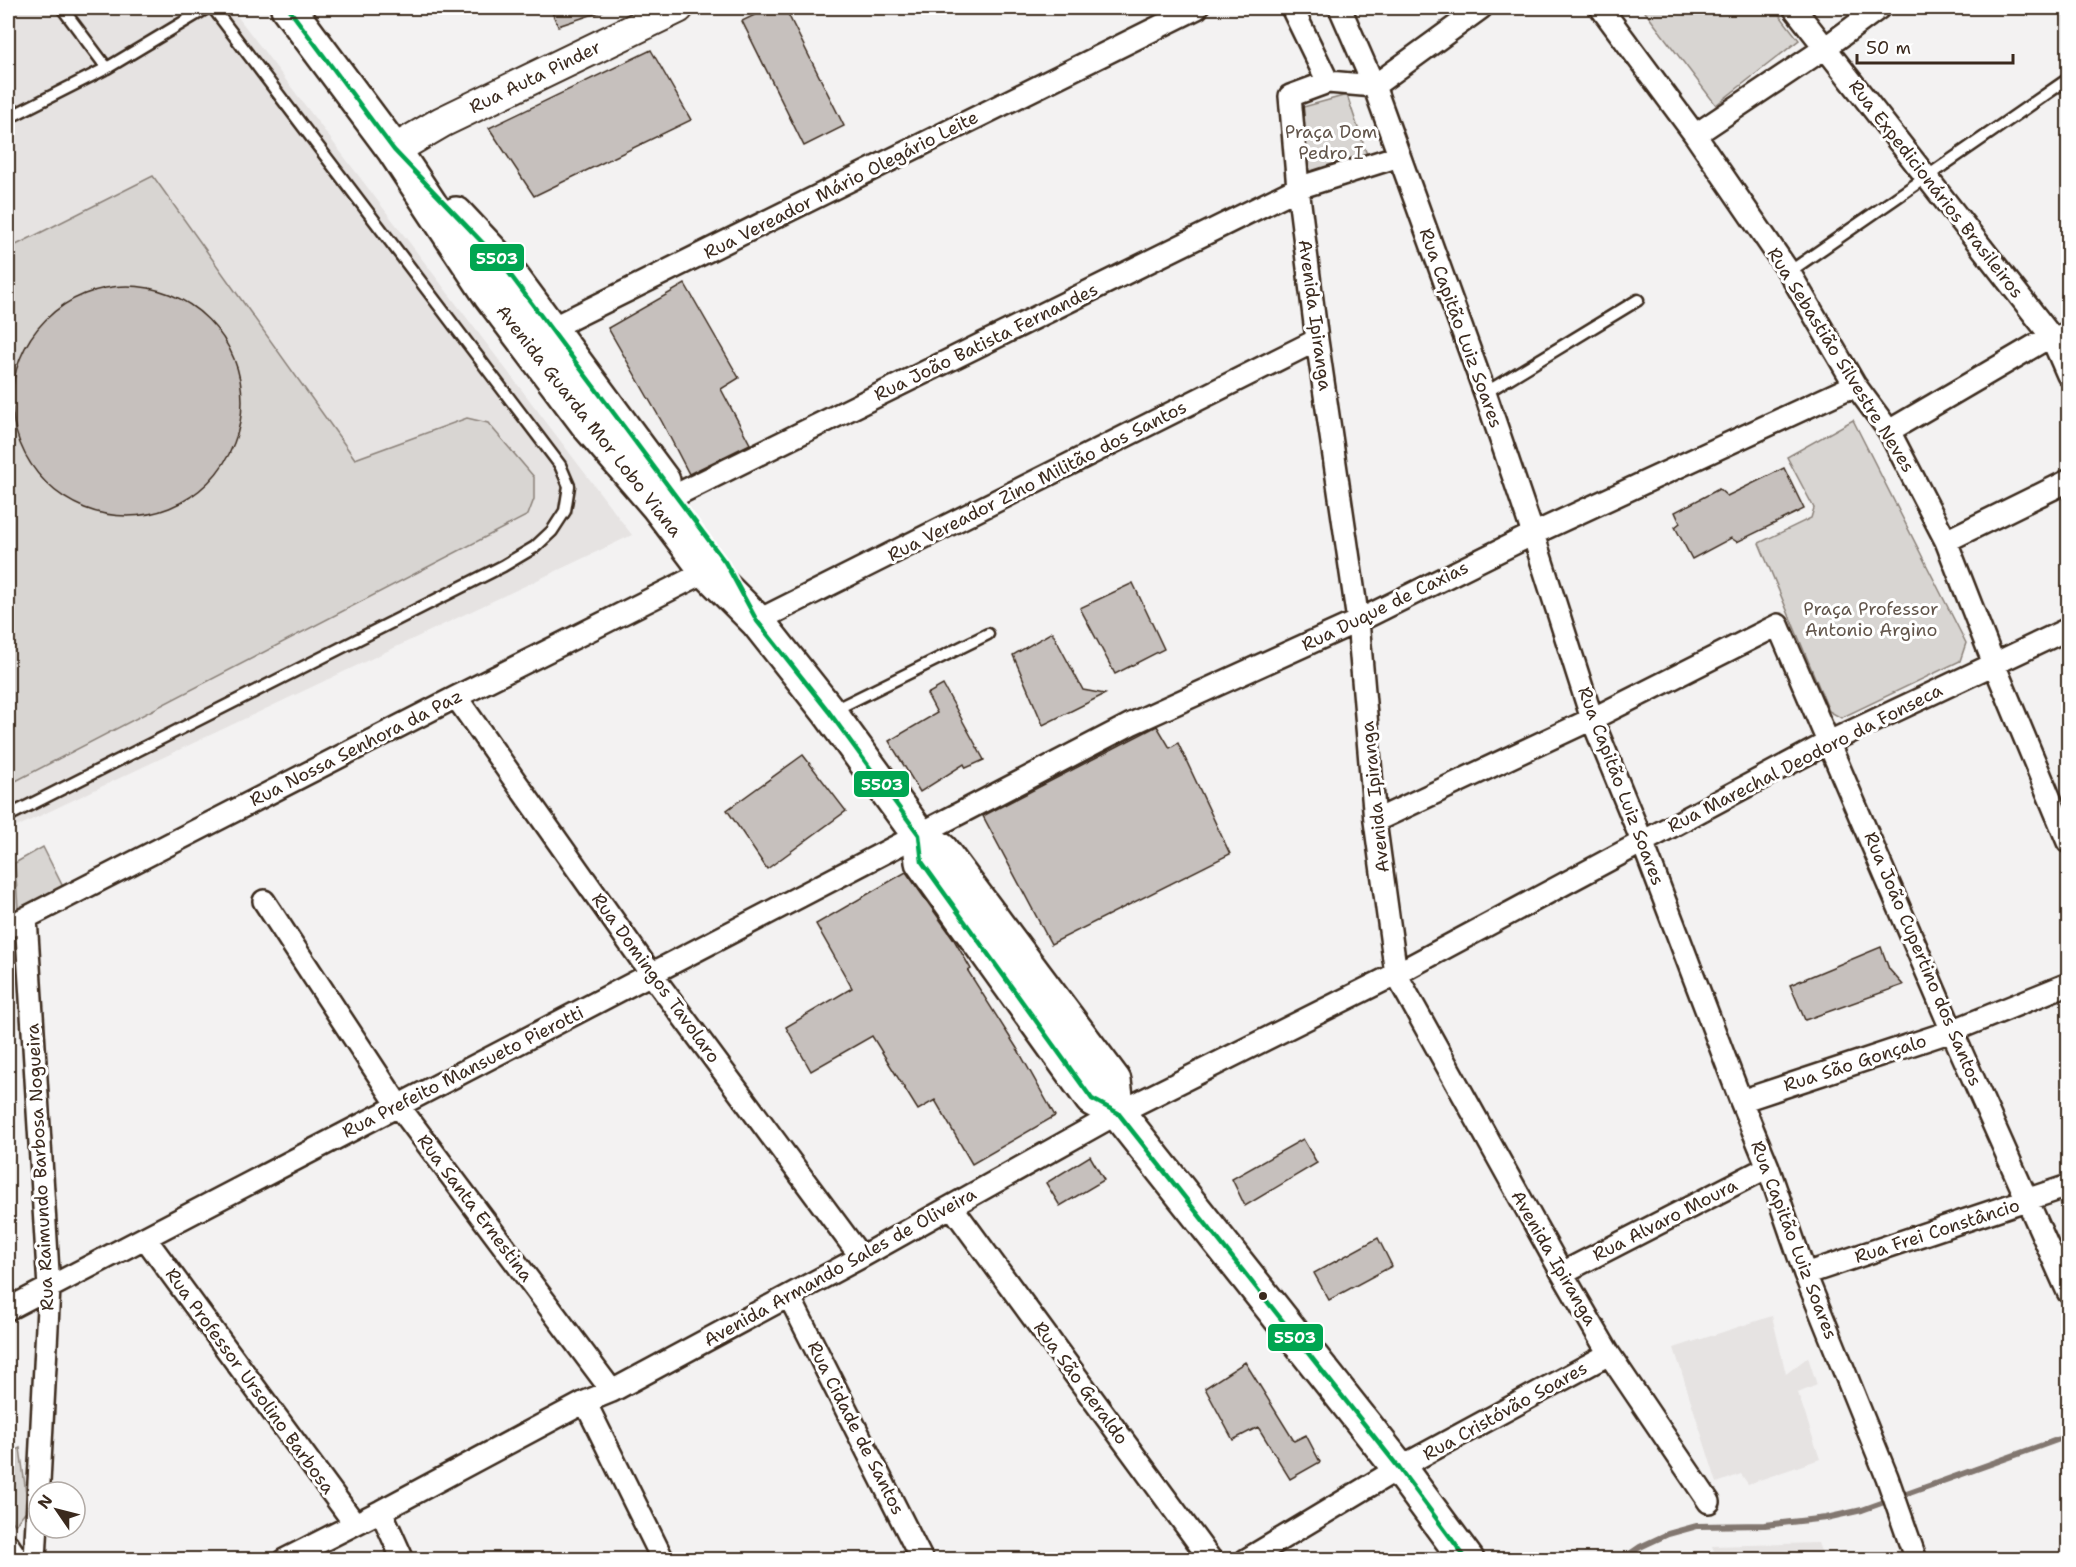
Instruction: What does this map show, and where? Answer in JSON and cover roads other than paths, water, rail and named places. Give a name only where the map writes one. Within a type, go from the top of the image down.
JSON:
[{"type":"main road","name":"Avenida Guarda Mor Lobo Viana","points":[[288,8],[394,150],[490,295],[589,426],[658,506],[707,571],[757,621],[829,712],[919,835],[922,862],[1092,1099],[1118,1113],[1399,1468],[1467,1560]]},
{"type":"main road","name":"Rua Auta Pinder","points":[[394,150],[442,122],[678,8]]},
{"type":"main road","name":"Avenida Guarda Mor Lobo Viana","points":[[394,150],[500,261],[725,562],[757,621]]},
{"type":"street","name":"Rua Vereador Mário Olegário Leite","points":[[550,329],[1197,8]]},
{"type":"street","points":[[1292,8],[1328,82]]},
{"type":"street","name":"Rua Capitão Luiz Soares","points":[[1340,8],[1374,86],[1485,393],[1592,719],[1642,841],[1768,1167],[1805,1274],[1887,1477],[1916,1560]]},
{"type":"street","points":[[1374,86],[1480,8]]},
{"type":"street","name":"Rua Sebastião Silvestre Neves","points":[[1601,8],[1695,135],[1789,272],[1854,385],[1888,430],[1946,541],[2068,842]]},
{"type":"street","name":"Rua Expedicionários Brasileiros","points":[[1794,8],[1927,177],[2060,331],[2068,375]]},
{"type":"street","points":[[1695,135],[1825,48],[1879,8]]},
{"type":"street","name":"Avenida Ipiranga","points":[[1374,86],[1328,82],[1290,96],[1298,188],[1317,340],[1358,621],[1375,820],[1396,974],[1609,1354],[1709,1502]]},
{"type":"street","name":"Rua João Batista Fernandes","points":[[674,496],[1298,188],[1399,156]]},
{"type":"street","points":[[490,295],[524,326],[537,330],[550,329]]},
{"type":"street","points":[[1888,430],[2060,331]]},
{"type":"street","name":"Rua Vereador Zino Militão dos Santos","points":[[757,621],[1317,340]]},
{"type":"street","name":"Rua Duque de Caxias","points":[[919,835],[1131,724],[1358,621],[1533,534],[1854,385]]},
{"type":"street","points":[[1946,541],[2068,481]]},
{"type":"street","name":"Rua Nossa Senhora da Paz","points":[[17,922],[707,571]]},
{"type":"street","name":"Rua João Cupertino dos Santos","points":[[1592,719],[1778,625],[1952,1031],[2030,1201],[2061,1253],[2068,1292]]},
{"type":"street","name":"Rua Marechal Deodoro da Fonseca","points":[[1396,974],[1829,742],[2068,628]]},
{"type":"street","name":"Rua Domingos Tavolaro","points":[[456,697],[652,975],[861,1257]]},
{"type":"street","points":[[1375,820],[1592,719]]},
{"type":"street","name":"Rua Prefeito Mansueto Pierotti","points":[[8,1309],[919,835]]},
{"type":"street","name":"Rua Santa Ernestina","points":[[264,901],[398,1106],[612,1391]]},
{"type":"street","name":"Rua Raimundo Barbosa Nogueira","points":[[17,922],[49,1288],[35,1560]]},
{"type":"street","name":"Avenida Armando Sales de Oliveira","points":[[284,1560],[585,1402],[612,1391],[861,1257],[1118,1113],[1396,974]]},
{"type":"street","name":"Rua São Gonçalo","points":[[1741,1101],[1952,1031],[2068,984]]},
{"type":"street","name":"Rua Alvaro Moura","points":[[1562,1273],[1768,1167]]},
{"type":"street","name":"Rua Frei Constâncio","points":[[1805,1274],[2030,1201],[2068,1186]]},
{"type":"street","name":"Rua São Geraldo","points":[[952,1207],[1211,1560]]},
{"type":"street","name":"Rua Professor Ursolino Barbosa","points":[[145,1239],[355,1524]]},
{"type":"street","name":"Rua Cidade de Santos","points":[[789,1296],[922,1560]]},
{"type":"street","name":"Rua Cristóvão Soares","points":[[1246,1560],[1399,1468],[1609,1354]]},
{"type":"street","points":[[585,1402],[663,1560]]},
{"type":"street","points":[[381,1511],[404,1560]]},
{"type":"street","points":[[8,1545],[18,1560]]},
{"type":"lane","points":[[62,8],[107,68]]},
{"type":"lane","points":[[8,118],[107,68],[207,8]]},
{"type":"lane","points":[[8,816],[503,566],[535,547],[552,531],[565,511],[569,486],[560,465],[213,8]]},
{"type":"lane","points":[[1789,272],[2068,79]]},
{"type":"lane","points":[[1485,393],[1638,300]]},
{"type":"lane","points":[[829,712],[988,634]]},
{"type":"waterway","points":[[1621,1560],[1640,1547],[1668,1534],[1697,1526],[1765,1525],[1826,1518],[1862,1510],[2068,1436]]},
{"type":"park label","name":"Praça Dom Pedro I","points":[[1331,142]]},
{"type":"park label","name":"Praça Professor Antonio Argino","points":[[1871,619]]}]
